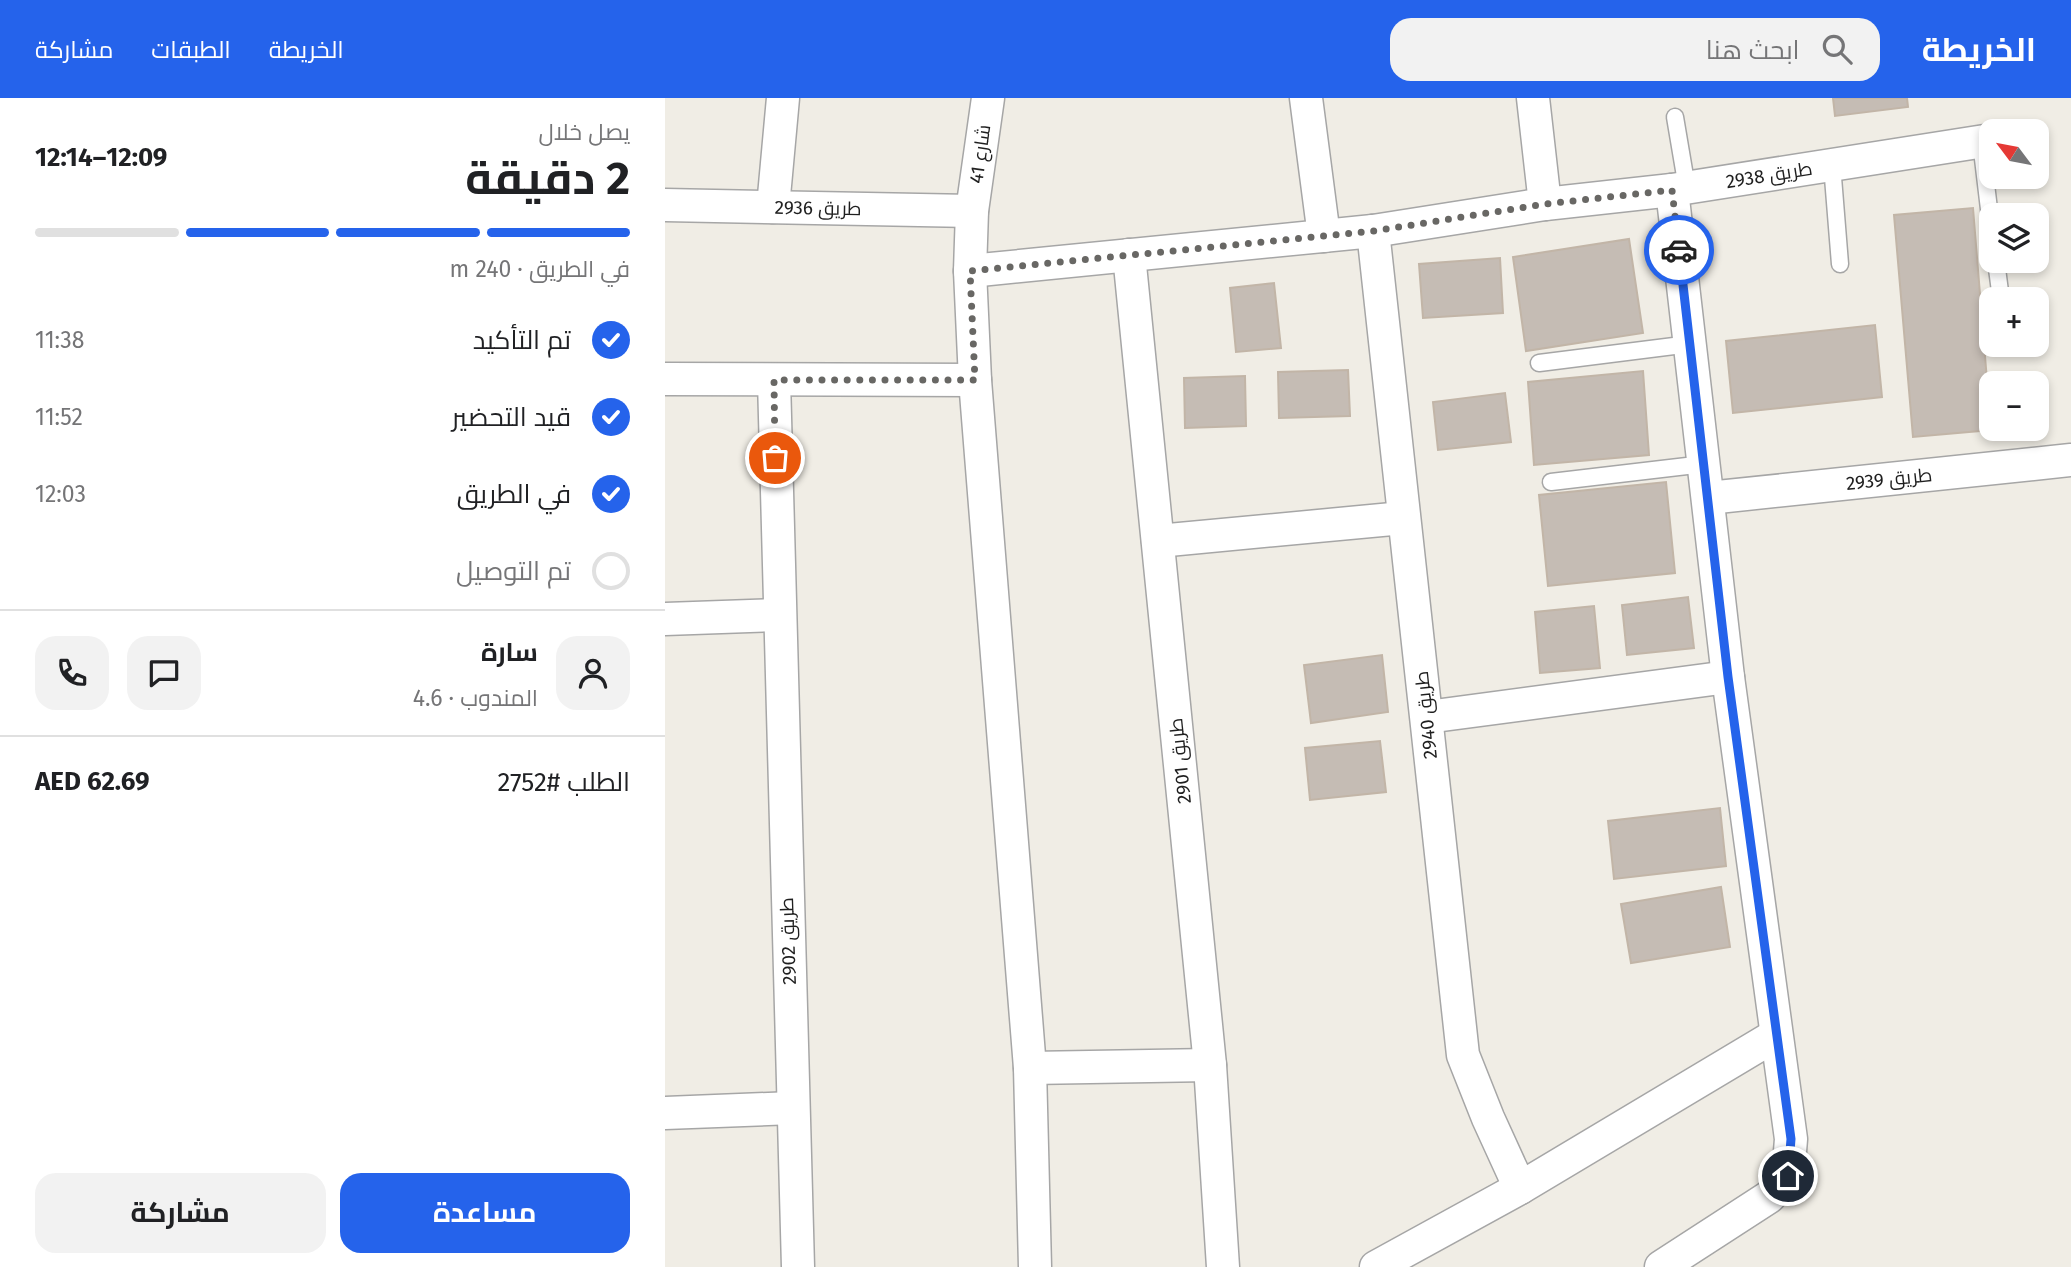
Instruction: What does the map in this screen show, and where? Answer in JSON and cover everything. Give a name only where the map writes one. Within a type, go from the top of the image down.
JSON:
[{"type":"street","points":[[773,207],[783,98]]},
{"type":"street","name":"شارع 41","points":[[975,380],[970,271],[972,211],[988,98]]},
{"type":"street","points":[[1306,98],[1324,236]]},
{"type":"street","points":[[1533,98],[1545,204]]},
{"type":"street","name":"طريق 2938","points":[[970,271],[1374,231],[1545,204],[1680,189],[1979,142]]},
{"type":"street","points":[[1661,1267],[1769,1197],[1788,1176],[1791,1139],[1728,677],[1690,344],[1680,189]]},
{"type":"street","name":"طريق 2936","points":[[665,205],[972,211]]},
{"type":"street","name":"طريق 2940","points":[[1374,231],[1463,1055],[1487,1118],[1520,1188]]},
{"type":"street","name":"طريق 2901","points":[[1129,255],[1210,1065],[1223,1267]]},
{"type":"street","points":[[665,379],[975,380],[1030,1068],[1035,1267]]},
{"type":"street","name":"طريق 2902","points":[[774,380],[778,615],[798,1267]]},
{"type":"street","name":"طريق 2939","points":[[1708,498],[2071,460]]},
{"type":"street","points":[[1159,541],[1403,518]]},
{"type":"street","points":[[665,619],[778,615]]},
{"type":"street","points":[[1427,717],[1728,677]]},
{"type":"street","points":[[1376,1267],[1520,1188],[1776,1035]]},
{"type":"street","points":[[1030,1068],[1210,1065]]},
{"type":"street","points":[[665,1113],[793,1108]]},
{"type":"lane","points":[[1675,117],[1680,189]]},
{"type":"lane","points":[[1832,165],[1840,264]]},
{"type":"lane","points":[[1539,363],[1690,344]]},
{"type":"lane","points":[[1552,482],[1704,464]]},
{"type":"building","points":[[1833,98],[1907,98],[1908,107],[1835,116]]},
{"type":"building","points":[[1973,208],[1979,287],[1979,357],[1985,357],[1986,371],[1979,371],[1979,431],[1913,437],[1894,215]]},
{"type":"building","points":[[1629,239],[1643,333],[1526,351],[1513,257]]},
{"type":"building","points":[[1500,258],[1503,313],[1423,318],[1419,264]]},
{"type":"building","points":[[1274,283],[1281,348],[1236,352],[1230,288]]},
{"type":"building","points":[[1875,325],[1882,397],[1733,413],[1726,341]]},
{"type":"building","points":[[1348,370],[1350,416],[1279,418],[1278,372]]},
{"type":"building","points":[[1643,371],[1649,455],[1534,465],[1528,382]]},
{"type":"building","points":[[1245,376],[1246,426],[1185,428],[1184,378]]},
{"type":"building","points":[[1505,393],[1511,442],[1438,450],[1433,402]]},
{"type":"building","points":[[1666,482],[1675,573],[1548,586],[1539,495]]},
{"type":"building","points":[[1688,597],[1694,648],[1627,655],[1622,605]]},
{"type":"building","points":[[1594,606],[1600,668],[1540,673],[1535,612]]},
{"type":"building","points":[[1382,655],[1388,712],[1311,723],[1304,665]]},
{"type":"building","points":[[1380,741],[1386,792],[1310,800],[1305,748]]},
{"type":"building","points":[[1720,808],[1726,866],[1614,879],[1608,821]]},
{"type":"building","points":[[1721,887],[1730,947],[1631,963],[1621,904]]},
{"type":"way so far","points":[[775,458],[774,380],[975,380],[970,271],[1374,231],[1545,204],[1672,190],[1679,250]]},
{"type":"route","points":[[1679,250],[1728,677],[1791,1139],[1788,1176]]}]
